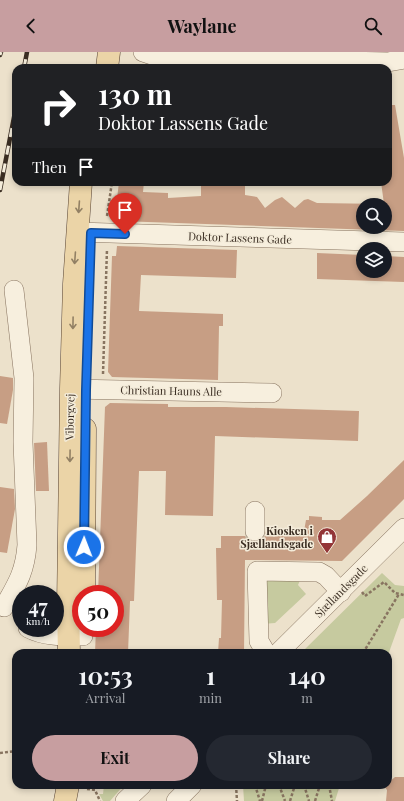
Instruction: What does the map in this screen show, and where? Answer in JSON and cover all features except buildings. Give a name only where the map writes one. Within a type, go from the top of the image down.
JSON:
[{"type":"main road","points":[[92,64],[94,52]]},
{"type":"main road","points":[[108,64],[109,52]]},
{"type":"main road","name":"Viborgvej","points":[[81,186],[93,233]]},
{"type":"main road","name":"Viborgvej","points":[[84,585],[86,390],[74,284],[93,233],[95,186]]},
{"type":"main road","name":"Viborgvej","points":[[78,641],[68,606],[86,390]]},
{"type":"main road","points":[[52,801],[54,789]]},
{"type":"street","points":[[143,52],[158,56],[388,62],[404,60]]},
{"type":"street","name":"Doktor Lassens Gade","points":[[93,233],[404,242]]},
{"type":"street","points":[[12,615],[2,606],[23,572],[27,546],[24,378],[14,290]]},
{"type":"street","name":"Christian Hauns Alle","points":[[86,390],[272,393]]},
{"type":"street","points":[[255,511],[255,531]]},
{"type":"street","name":"Sjællandsgade","points":[[282,649],[404,528]]},
{"type":"street","points":[[264,649],[259,641],[256,566],[319,572],[326,576],[341,592]]},
{"type":"street","points":[[59,637],[78,641]]},
{"type":"street","points":[[126,801],[138,789]]},
{"type":"street","points":[[176,801],[188,789]]},
{"type":"path","points":[[93,233],[110,224],[107,215],[111,186]]},
{"type":"path","points":[[86,390],[109,241],[93,233]]},
{"type":"path","points":[[365,596],[384,582],[395,593],[404,595]]},
{"type":"path","points":[[365,649],[399,594]]},
{"type":"path","points":[[0,753],[12,752]]},
{"type":"path","points":[[236,789],[237,801]]},
{"type":"path","points":[[256,789],[261,801]]},
{"type":"path","points":[[261,801],[265,789]]},
{"type":"path","points":[[280,789],[285,801]]},
{"type":"path","points":[[290,801],[294,789]]},
{"type":"path","points":[[305,789],[309,801]]},
{"type":"path","points":[[315,801],[319,789]]},
{"type":"path","points":[[330,789],[332,801]]},
{"type":"path","points":[[71,791],[95,790],[100,801]]},
{"type":"green space","points":[[382,573],[395,585],[404,586],[404,618],[401,619],[390,649],[305,649]]},
{"type":"green space","points":[[301,578],[298,585],[306,594],[275,623],[262,624],[266,579]]},
{"type":"green space","points":[[104,789],[120,789],[110,801],[103,801],[99,794],[103,794]]},
{"type":"green space","points":[[243,789],[339,789],[335,801],[244,801]]},
{"type":"tunnel","points":[[255,531],[255,560]]},
{"type":"railway","points":[[25,64],[27,52]]},
{"type":"railway","points":[[0,190],[12,128]]},
{"type":"place","name":"Kiosken i Sjællandsgade","points":[[327,554]]},
{"type":"route","points":[[84,547],[86,390],[91,233],[125,234]]}]
